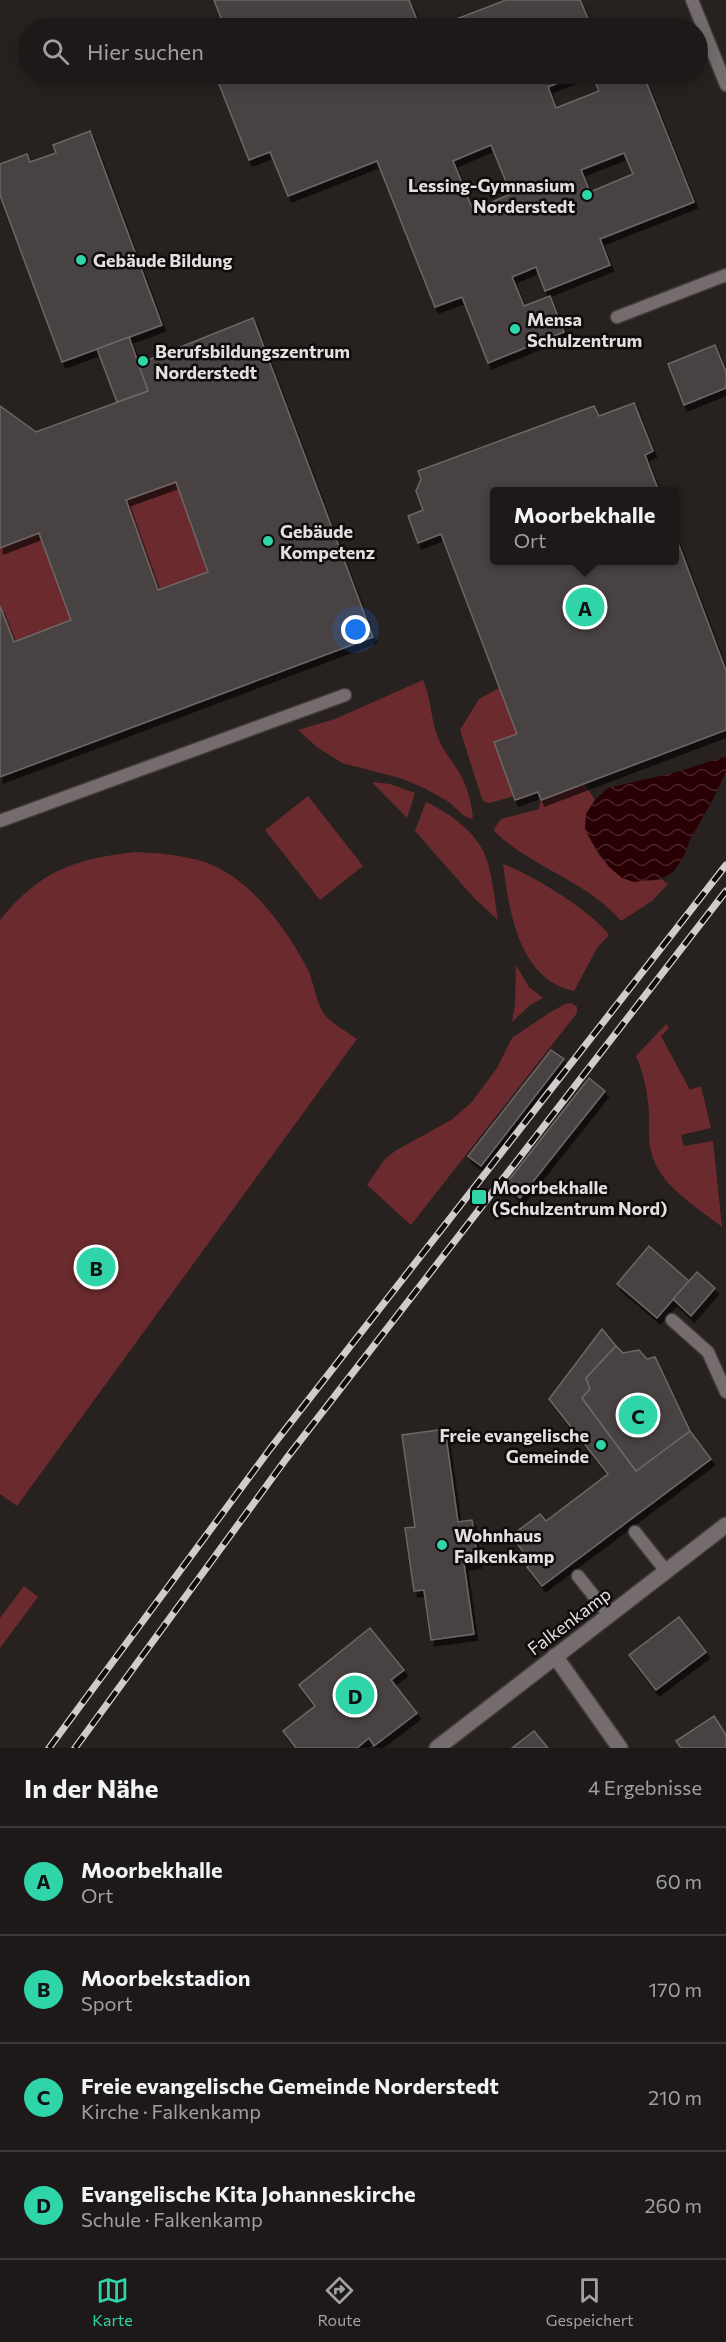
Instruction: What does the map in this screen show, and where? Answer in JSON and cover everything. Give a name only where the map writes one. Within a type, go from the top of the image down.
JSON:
[{"type":"street","name":"Falkenkamp","points":[[437,1748],[726,1526]]},
{"type":"street","points":[[555,1656],[620,1748]]},
{"type":"lane","points":[[692,0],[699,18]]},
{"type":"lane","points":[[708,40],[726,85]]},
{"type":"lane","points":[[617,317],[726,275]]},
{"type":"lane","points":[[0,821],[345,695]]},
{"type":"lane","points":[[672,1320],[708,1352],[726,1392]]},
{"type":"lane","points":[[635,1532],[666,1571]]},
{"type":"lane","points":[[579,1576],[609,1615]]},
{"type":"shaded area","points":[[176,482],[208,572],[158,590],[126,500]]},
{"type":"shaded area","points":[[39,533],[71,620],[14,642],[0,606],[0,548]]},
{"type":"shaded area","points":[[423,680],[439,740],[466,788],[473,817],[471,819],[449,802],[424,788],[400,778],[342,763],[317,747],[298,730],[335,719]]},
{"type":"shaded area","points":[[499,688],[517,734],[494,743],[514,796],[490,803],[482,799],[460,730],[479,699]]},
{"type":"shaded area","points":[[372,782],[390,784],[415,793],[407,818]]},
{"type":"shaded area","points":[[584,783],[595,800],[586,814],[591,836],[602,859],[629,875],[649,880],[661,879],[668,884],[652,901],[621,921],[592,895],[525,855],[494,829],[501,819],[539,809],[541,800]]},
{"type":"shaded area","points":[[308,796],[363,866],[320,900],[265,830]]},
{"type":"shaded area","points":[[426,802],[460,824],[481,847],[490,869],[498,920],[475,899],[415,831]]},
{"type":"shaded area","points":[[136,852],[171,855],[205,862],[237,879],[264,905],[287,935],[309,972],[324,1014],[357,1039],[17,1506],[0,1494],[0,920],[30,889],[60,870],[77,863]]},
{"type":"shaded area","points":[[503,864],[560,894],[601,925],[609,935],[597,948],[574,991],[555,984],[541,973],[529,958],[514,922]]},
{"type":"shaded area","points":[[516,965],[529,987],[543,998],[530,1005],[512,1022],[515,1004]]},
{"type":"shaded area","points":[[571,1003],[577,1007],[577,1013],[411,1225],[367,1185],[384,1160],[395,1151],[451,1120],[471,1103],[497,1068],[512,1038],[549,1013]]},
{"type":"shaded area","points":[[666,1024],[669,1028],[661,1036],[690,1090],[701,1086],[711,1128],[681,1135],[684,1146],[713,1141],[722,1227],[670,1185],[655,1163],[651,1151],[647,1092],[636,1056]]},
{"type":"shaded area","points":[[24,1586],[38,1597],[0,1648],[0,1618]]},
{"type":"water","points":[[726,758],[726,772],[684,856],[673,872],[661,879],[634,882],[622,878],[609,867],[585,829],[586,814],[595,800],[608,788],[677,772]]},
{"type":"building","points":[[214,0],[409,0],[416,18],[221,18]]},
{"type":"building","points":[[506,0],[580,0],[588,18],[459,18]]},
{"type":"building","points":[[219,84],[556,84],[548,87],[556,108],[599,91],[596,84],[647,84],[694,202],[600,239],[610,265],[545,291],[536,267],[512,277],[524,306],[550,296],[564,332],[488,363],[462,297],[435,307],[377,161],[288,196],[270,152],[249,160]],"holes":[[[491,145],[511,194],[473,210],[453,161]],[[624,153],[633,174],[590,192],[581,170]]]},
{"type":"building","name":"Gebäude Bildung","points":[[90,131],[162,325],[62,362],[0,195],[0,164],[27,154],[30,162],[56,153],[53,145]]},
{"type":"building","name":"Gebäude Kompetenz","points":[[253,318],[373,637],[0,777],[0,606],[14,642],[71,620],[39,533],[0,548],[0,406],[36,432],[148,391],[138,364]],"holes":[[[176,482],[208,572],[158,590],[126,500]]]},
{"type":"building","points":[[129,337],[148,391],[117,402],[97,349]]},
{"type":"building","points":[[715,345],[726,372],[726,388],[684,405],[668,364]]},
{"type":"building","points":[[634,403],[653,451],[645,455],[657,487],[490,487],[490,565],[679,565],[679,546],[726,671],[726,730],[541,800],[538,792],[515,800],[494,742],[517,734],[441,534],[418,543],[408,516],[423,510],[416,491],[421,479],[418,471],[594,406],[599,416]]},
{"type":"building","points":[[551,1050],[564,1059],[481,1166],[468,1156]]},
{"type":"building","points":[[589,1078],[605,1091],[520,1198],[505,1185]]},
{"type":"building","points":[[649,1246],[689,1281],[657,1318],[617,1284]]},
{"type":"building","points":[[697,1272],[715,1288],[691,1316],[673,1299]]},
{"type":"building","name":"Freie evangelische Gemeinde","points":[[602,1329],[616,1346],[586,1378],[590,1389],[582,1398],[636,1471],[690,1431],[711,1459],[542,1586],[527,1567],[532,1563],[511,1536],[540,1514],[546,1521],[608,1474],[549,1399]]},
{"type":"building","points":[[616,1346],[623,1353],[639,1350],[647,1359],[655,1357],[690,1431],[636,1471],[582,1398],[590,1389],[586,1378]]},
{"type":"building","name":"Wohnhaus Falkenkamp","points":[[445,1429],[458,1522],[472,1520],[478,1562],[464,1564],[474,1634],[431,1640],[424,1590],[414,1591],[405,1528],[415,1527],[402,1435]]},
{"type":"building","points":[[679,1617],[706,1652],[656,1690],[629,1655]]},
{"type":"building","points":[[370,1628],[404,1670],[391,1680],[417,1713],[374,1746],[369,1738],[357,1748],[296,1748],[283,1731],[315,1706],[299,1685]]},
{"type":"building","points":[[714,1716],[726,1735],[726,1748],[681,1748],[676,1741]]},
{"type":"building","points":[[534,1731],[548,1748],[512,1748]]},
{"type":"railway","points":[[49,1748],[270,1449],[726,865]]},
{"type":"railway","points":[[75,1748],[286,1459],[726,891]]},
{"type":"place","name":"Lessing-Gymnasium Norderstedt","points":[[587,195]]},
{"type":"place","name":"Gebäude Bildung","points":[[81,260]]},
{"type":"place","name":"Mensa Schulzentrum","points":[[515,329]]},
{"type":"place","name":"Berufsbildungszentrum Norderstedt","points":[[143,361]]},
{"type":"place","name":"Gebäude Kompetenz","points":[[268,541]]},
{"type":"place","name":"Moorbekhalle","points":[[585,607]]},
{"type":"place","name":"Moorbekhalle (Schulzentrum Nord)","points":[[479,1197]]},
{"type":"place","name":"Moorbekstadion","points":[[96,1267]]},
{"type":"place","name":"Freie evangelische Gemeinde Norderstedt","points":[[638,1415]]},
{"type":"place","name":"Freie evangelische Gemeinde","points":[[601,1445]]},
{"type":"place","name":"Wohnhaus Falkenkamp","points":[[442,1545]]},
{"type":"place","name":"Evangelische Kita Johanneskirche","points":[[355,1695]]}]
